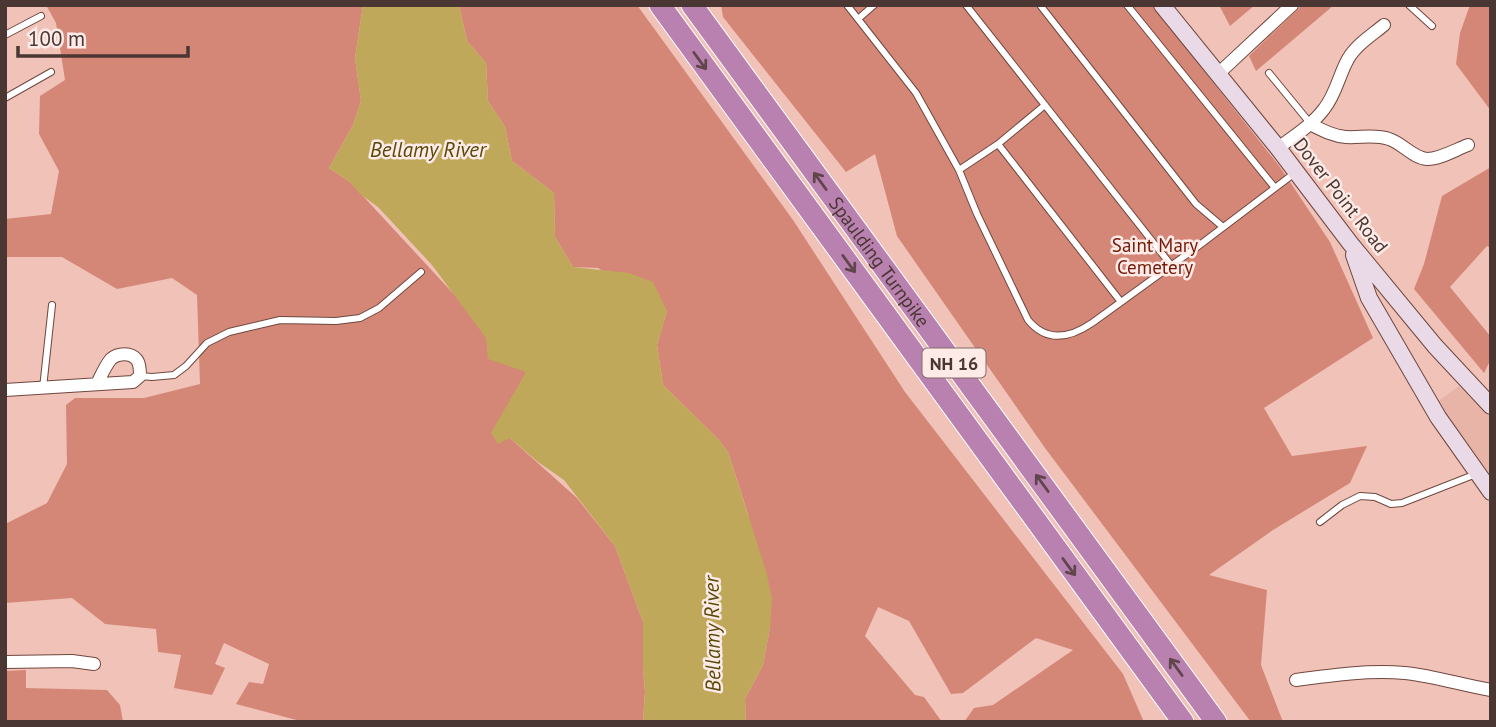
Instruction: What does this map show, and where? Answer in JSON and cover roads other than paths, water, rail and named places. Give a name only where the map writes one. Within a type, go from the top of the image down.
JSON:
[{"type":"highway","name":"Spaulding Turnpike","points":[[660,5],[1183,722]]},
{"type":"highway","name":"Spaulding Turnpike","points":[[692,5],[1216,722]]},
{"type":"main road","name":"Dover Point Road","points":[[1162,5],[1278,148],[1350,243],[1435,346],[1491,406]]},
{"type":"main road","points":[[1350,243],[1369,298],[1438,417],[1491,492]]},
{"type":"street","points":[[1218,74],[1292,5]]},
{"type":"street","points":[[1278,148],[1310,124],[1329,101],[1348,58],[1384,25]]},
{"type":"street","points":[[1310,124],[1334,135],[1391,139],[1421,158],[1438,157],[1468,145]]},
{"type":"street","points":[[5,390],[133,382],[140,376],[137,359],[120,354],[112,359],[97,384]]},
{"type":"street","points":[[5,662],[72,661],[94,664]]},
{"type":"street","points":[[1296,680],[1384,672],[1418,675],[1491,690]]},
{"type":"lane","points":[[847,5],[916,93],[938,129],[1018,302],[1028,320],[1043,333],[1054,336],[1079,332],[1296,172]]},
{"type":"lane","points":[[858,19],[874,5]]},
{"type":"lane","points":[[965,5],[1171,265]]},
{"type":"lane","points":[[1040,5],[1196,204],[1223,227]]},
{"type":"lane","points":[[1127,5],[1275,188]]},
{"type":"lane","points":[[1409,5],[1432,26]]},
{"type":"lane","points":[[5,35],[41,16]]},
{"type":"lane","points":[[5,98],[51,72]]},
{"type":"lane","points":[[1269,73],[1310,124]]},
{"type":"lane","points":[[959,170],[998,145],[1045,104]]},
{"type":"lane","points":[[998,145],[1121,302]]},
{"type":"lane","points":[[140,376],[174,376],[207,343],[229,332],[280,320],[336,321],[360,318],[379,308],[421,272]]},
{"type":"lane","points":[[43,388],[52,305]]},
{"type":"lane","points":[[1320,522],[1342,505],[1360,496],[1402,503],[1476,474]]},
{"type":"water","name":"Bellamy River","points":[[363,5],[459,5],[467,41],[486,63],[488,101],[505,127],[512,161],[554,193],[555,237],[573,267],[629,273],[653,282],[667,311],[657,345],[663,385],[728,452],[772,598],[763,665],[745,699],[746,722],[643,722],[643,622],[615,546],[564,480],[510,438],[498,444],[491,433],[526,372],[488,359],[486,338],[432,265],[378,207],[360,194],[350,182],[329,168],[353,125],[361,101],[355,58]]},
{"type":"park label","name":"Saint Mary Cemetery","points":[[1155,256]]}]
